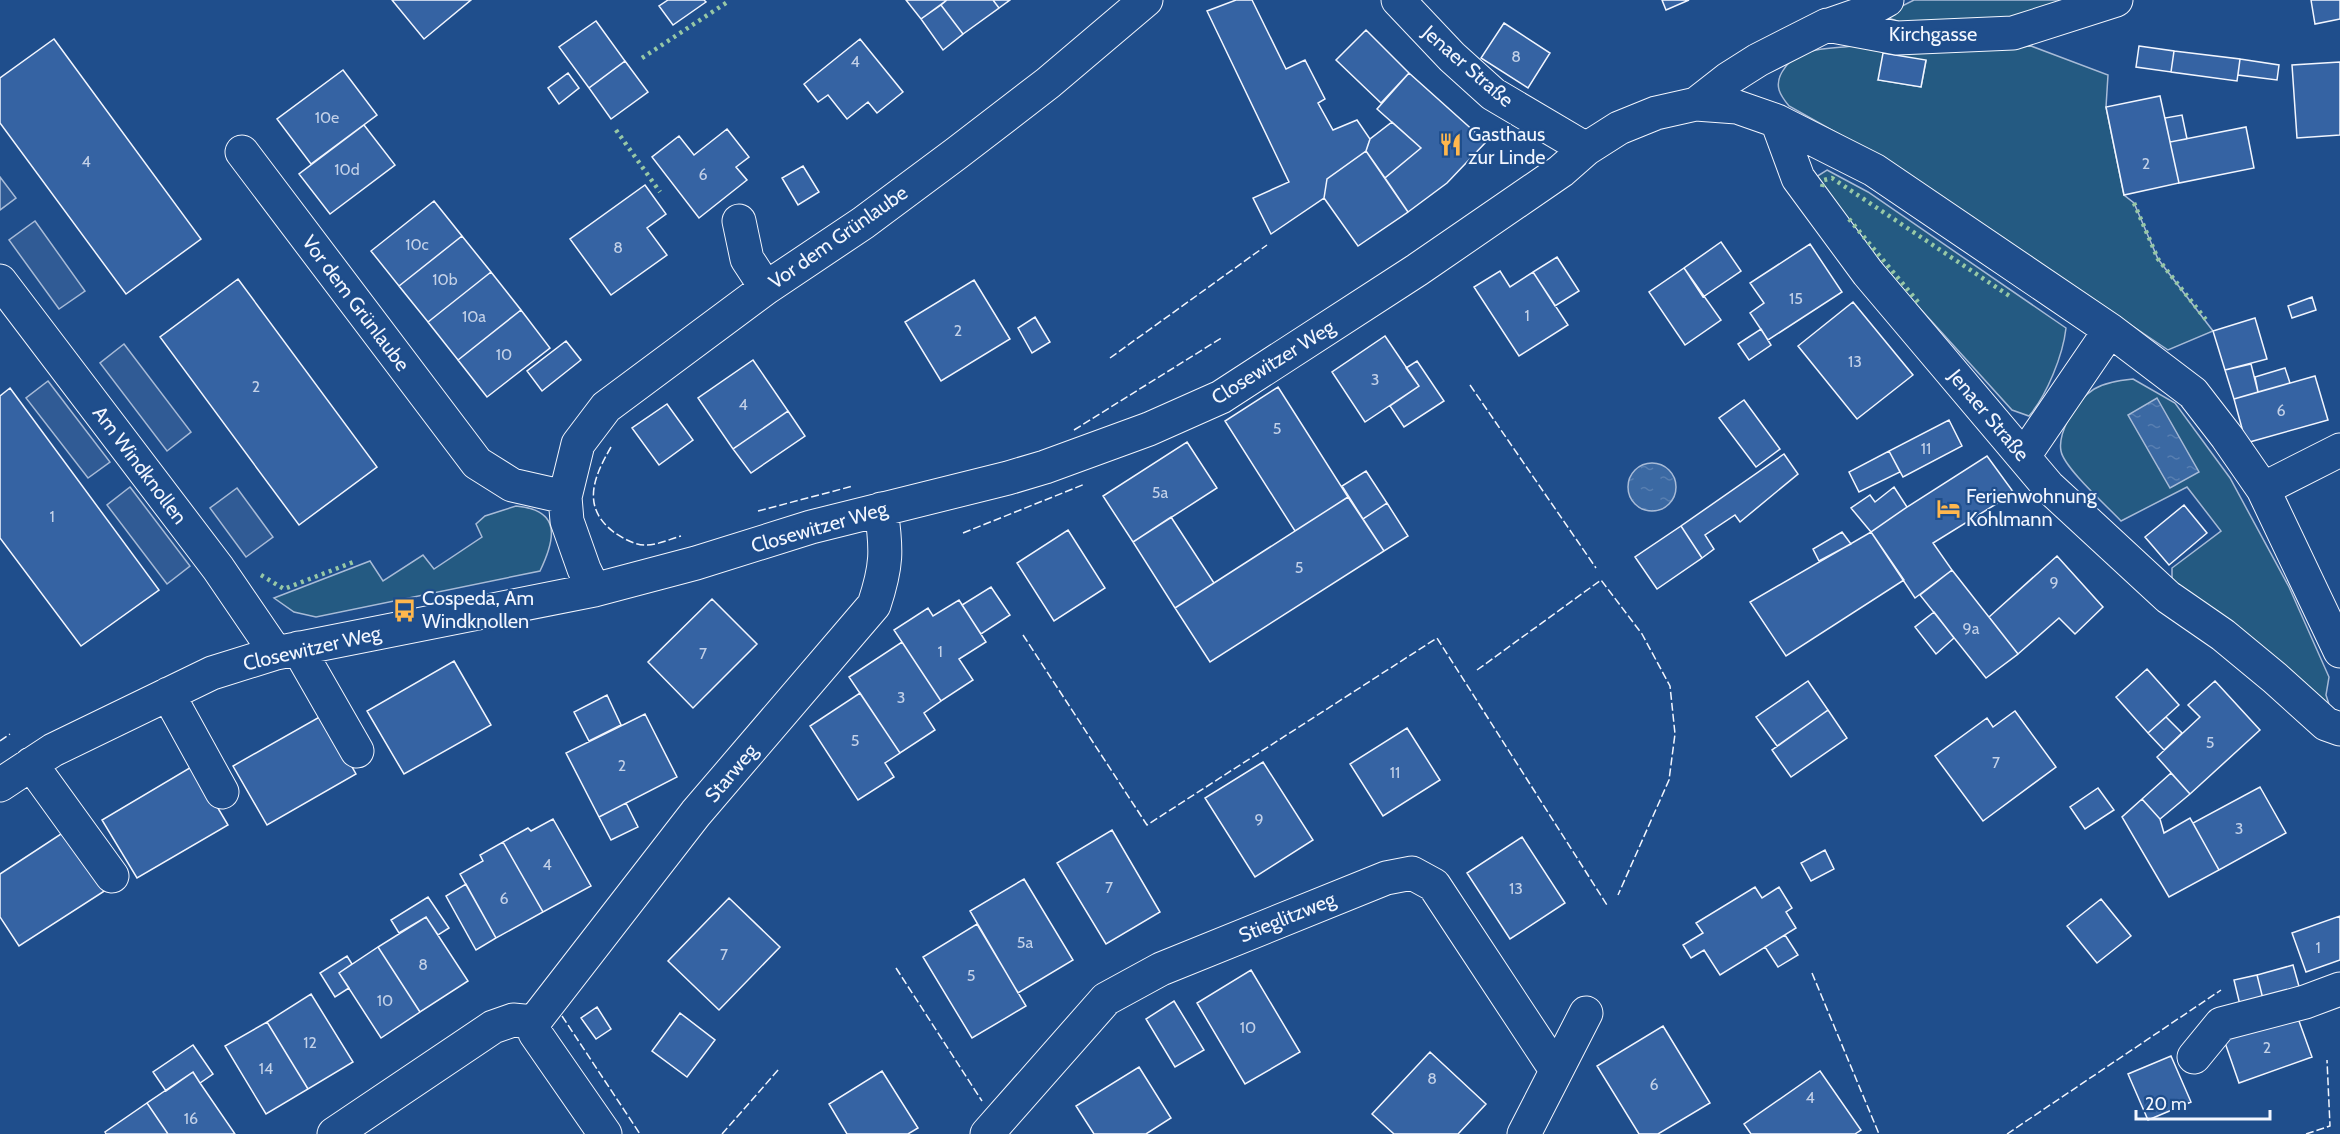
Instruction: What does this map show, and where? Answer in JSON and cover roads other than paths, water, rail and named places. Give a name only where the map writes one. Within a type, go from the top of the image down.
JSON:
[{"type":"street","name":"Jenaer Straße","points":[[1398,0],[1452,57],[1494,94],[1586,149]]},
{"type":"street","name":"Kirchgasse","points":[[1827,26],[1897,38],[2013,33],[2116,0]]},
{"type":"street","name":"Vor dem Grünlaube","points":[[594,590],[567,521],[565,497],[578,444],[606,407],[765,288],[863,223],[957,153],[1048,83],[1143,1]]},
{"type":"street","points":[[1696,104],[1728,79],[1758,60],[1869,4]]},
{"type":"street","points":[[1586,149],[1619,128],[1647,117],[1696,104],[1737,107],[1777,122],[1874,170],[2110,330],[2193,393],[2263,489],[2340,651]]},
{"type":"street","name":"Jenaer Straße","points":[[1777,122],[1798,178],[1868,273],[2048,486],[2168,597],[2223,635],[2326,724],[2340,729]]},
{"type":"street","name":"Closewitzer Weg","points":[[0,785],[53,750],[212,673],[287,651],[594,590],[881,509],[1046,467],[1149,429],[1221,397],[1417,270],[1561,171],[1586,149]]},
{"type":"street","name":"Vor dem Grünlaube","points":[[242,152],[477,462],[512,485],[565,497]]},
{"type":"street","points":[[739,221],[747,259],[765,288]]},
{"type":"street","name":"Am Windknollen","points":[[0,281],[218,568],[287,651],[357,752]]},
{"type":"street","points":[[2024,456],[2110,330]]},
{"type":"street","points":[[2263,489],[2340,450]]},
{"type":"street","name":"Starweg","points":[[534,1022],[696,813],[873,605],[884,574],[886,542],[881,509]]},
{"type":"street","points":[[168,694],[222,792]]},
{"type":"street","points":[[31,764],[112,876]]},
{"type":"street","name":"Stieglitzweg","points":[[987,1134],[1106,999],[1161,969],[1386,878],[1412,873],[1434,885],[1556,1070]]},
{"type":"street","points":[[2194,1057],[2221,1024],[2305,1002],[2340,989]]},
{"type":"street","points":[[1524,1134],[1586,1013]]},
{"type":"street","points":[[334,1134],[493,1027],[513,1020],[534,1022],[535,1033],[605,1134]]},
{"type":"water","points":[[2157,398],[2199,472],[2170,488],[2128,415]]},
{"type":"water","points":[[1647,463],[1657,463],[1669,470],[1676,482],[1676,492],[1669,504],[1657,511],[1647,511],[1632,500],[1628,492],[1628,482],[1639,467]]},
{"type":"place","name":"Gasthaus zur Linde","points":[[1450,145]]},
{"type":"place","name":"Ferienwohnung Kohlmann","points":[[1948,508]]},
{"type":"place","name":"Cospeda, Am Windknollen","points":[[404,610]]}]
